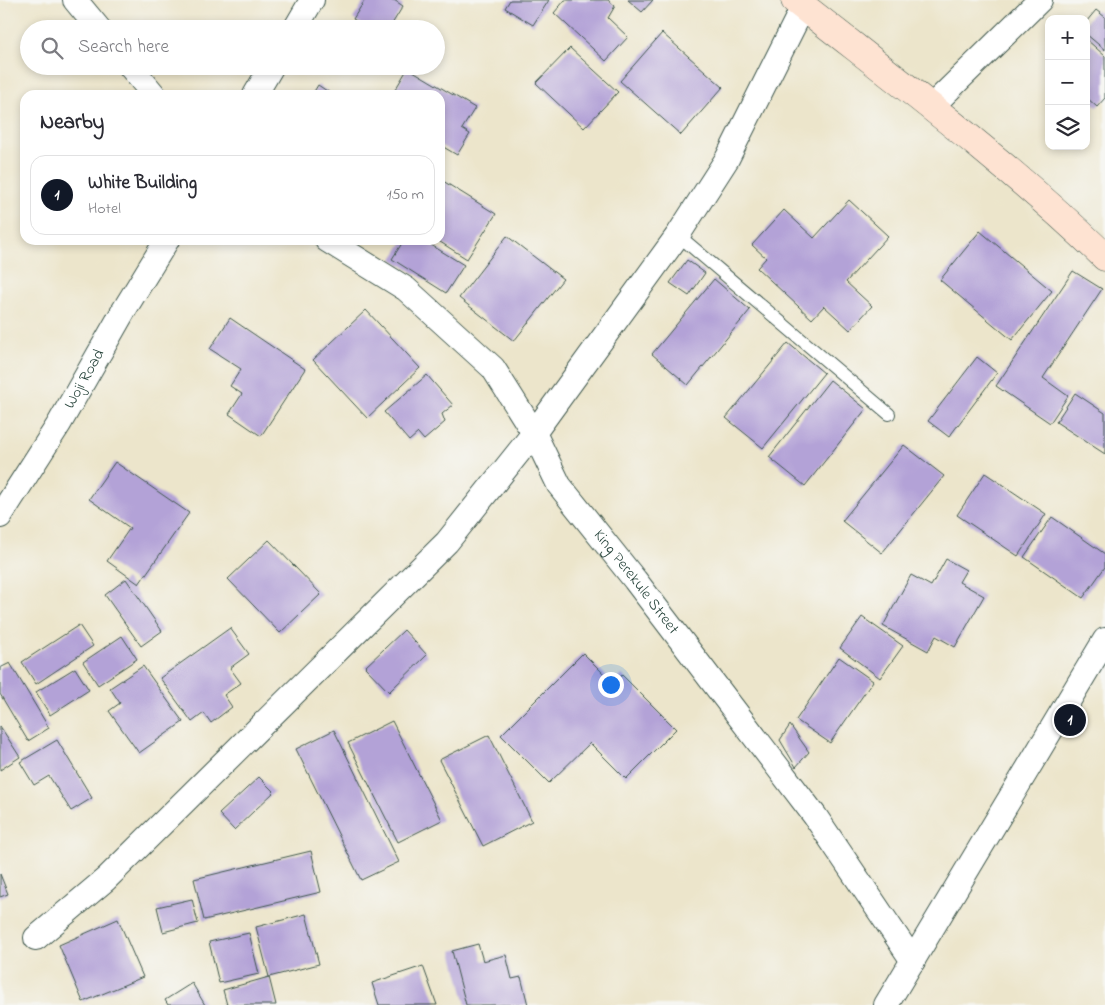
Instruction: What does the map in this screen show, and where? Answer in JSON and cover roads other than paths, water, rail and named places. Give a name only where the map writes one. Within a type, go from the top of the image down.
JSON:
[{"type":"street","points":[[74,0],[91,20]]},
{"type":"street","points":[[300,20],[312,0]]},
{"type":"street","points":[[932,106],[1040,0]]},
{"type":"street","points":[[36,938],[106,879],[448,542],[534,432],[678,235],[727,159],[799,3],[932,106],[1076,228],[1105,257]]},
{"type":"street","points":[[137,75],[150,90]]},
{"type":"street","points":[[258,90],[267,75]]},
{"type":"street","name":"Woji Road","points":[[0,516],[59,424],[124,310],[164,245]]},
{"type":"street","name":"King Perekule Street","points":[[336,245],[406,290],[493,368],[534,432],[558,485],[635,580],[815,816],[913,961]]},
{"type":"street","points":[[886,1005],[1105,640]]},
{"type":"lane","points":[[678,235],[889,414]]},
{"type":"place","name":"White Building","points":[[1070,720]]}]
